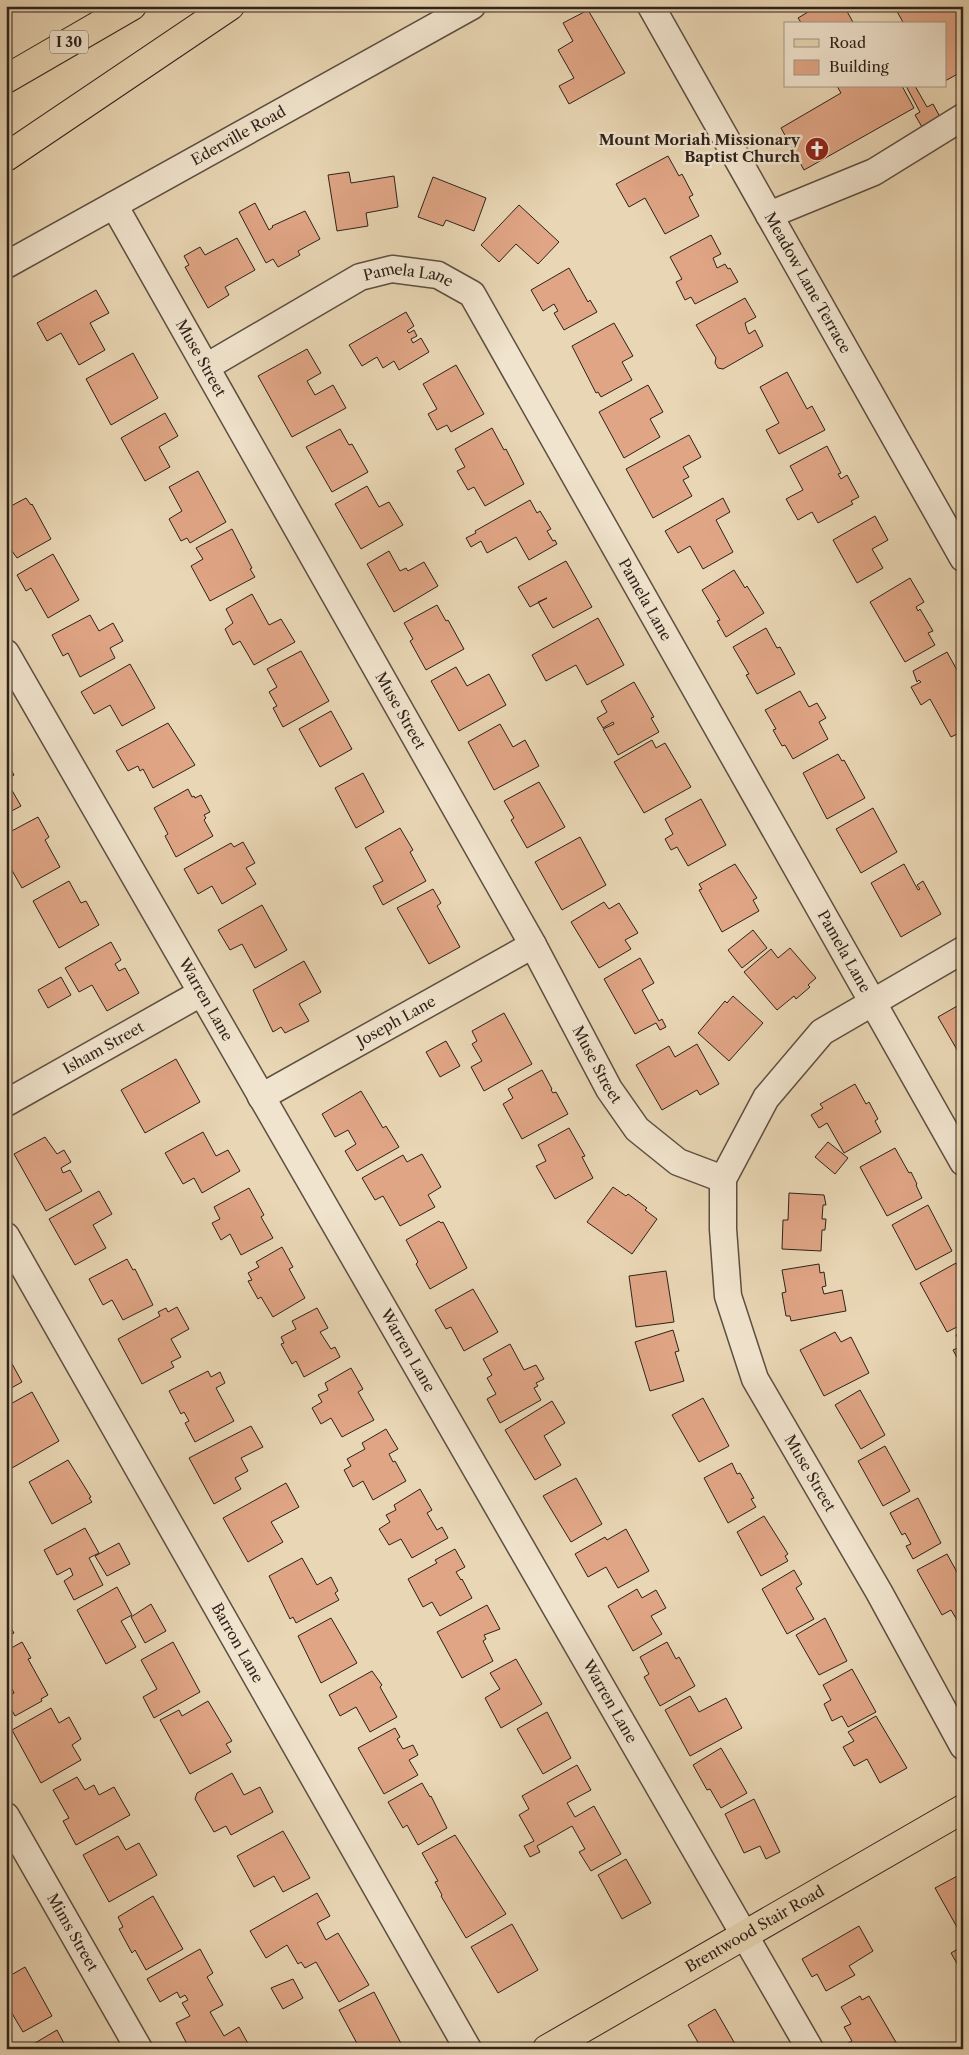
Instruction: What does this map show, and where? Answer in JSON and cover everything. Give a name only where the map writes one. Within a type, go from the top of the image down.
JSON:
[{"type":"main road","name":"I 30","points":[[6,79],[132,6]]},
{"type":"main road","points":[[6,157],[230,6]]},
{"type":"main road","name":"Brentwood Stair Road","points":[[547,2049],[963,1809]]},
{"type":"street","name":"Ederville Road","points":[[6,265],[472,6]]},
{"type":"street","name":"Meadow Lane Terrace","points":[[651,6],[963,558]]},
{"type":"street","points":[[769,214],[874,172],[963,117]]},
{"type":"street","name":"Muse Street","points":[[114,205],[533,945],[609,1089],[637,1129],[678,1162],[723,1179]]},
{"type":"street","name":"Pamela Lane","points":[[206,367],[360,277],[392,269],[438,274],[472,294],[963,1162]]},
{"type":"street","name":"Warren Lane","points":[[6,653],[810,2049]]},
{"type":"street","name":"Joseph Lane","points":[[261,1097],[533,945]]},
{"type":"street","name":"Muse Street","points":[[963,950],[822,1032],[766,1098],[723,1179],[723,1229],[728,1296],[755,1379],[879,1592],[963,1746]]},
{"type":"street","name":"Isham Street","points":[[6,1103],[201,993]]},
{"type":"street","name":"Barron Lane","points":[[6,1236],[468,2049]]},
{"type":"street","name":"Mims Street","points":[[6,1816],[139,2049]]},
{"type":"building","points":[[818,6],[844,6],[853,22],[801,22],[798,18]]},
{"type":"building","points":[[894,6],[963,6],[963,71],[946,80],[946,22],[903,22]]},
{"type":"building","points":[[588,10],[625,73],[569,104],[559,86],[574,78],[558,50],[573,41],[563,23]]},
{"type":"building","name":"Mount Moriah Missionary Baptist Church","points":[[838,88],[903,88],[914,108],[804,170],[781,128],[841,93]]},
{"type":"building","points":[[907,88],[916,88],[927,107],[933,104],[940,117],[922,127],[915,115],[920,112]]},
{"type":"building","points":[[668,156],[679,176],[682,174],[693,195],[689,197],[699,216],[665,234],[645,198],[629,207],[616,184]]},
{"type":"building","points":[[349,172],[351,183],[394,176],[398,207],[366,213],[368,226],[337,231],[328,175]]},
{"type":"building","points":[[433,177],[486,198],[474,231],[446,220],[443,226],[418,217]]},
{"type":"building","points":[[255,203],[269,230],[272,226],[305,211],[320,239],[298,251],[300,255],[278,267],[273,259],[266,263],[239,212]]},
{"type":"building","points":[[519,205],[559,242],[538,264],[516,244],[499,262],[481,245]]},
{"type":"building","points":[[711,235],[721,254],[713,258],[717,268],[725,264],[728,269],[730,268],[738,282],[695,304],[691,297],[685,300],[676,282],[682,279],[670,257]]},
{"type":"building","points":[[237,238],[255,270],[225,287],[229,295],[208,308],[185,267],[189,265],[184,256],[200,247],[205,255]]},
{"type":"building","points":[[569,268],[588,302],[590,300],[597,312],[564,330],[554,313],[558,311],[554,304],[543,311],[531,290]]},
{"type":"building","points":[[96,290],[109,313],[90,323],[105,350],[79,365],[61,333],[47,341],[37,323]]},
{"type":"building","points":[[745,298],[756,317],[745,323],[747,330],[749,334],[755,330],[763,346],[723,369],[718,368],[715,363],[716,358],[696,325]]},
{"type":"building","points":[[406,312],[414,326],[407,331],[409,333],[414,330],[417,336],[411,339],[413,343],[421,338],[429,352],[399,370],[394,361],[383,368],[377,357],[362,366],[349,345]]},
{"type":"building","points":[[614,323],[633,356],[622,362],[632,380],[601,397],[598,392],[596,393],[572,346]]},
{"type":"building","points":[[307,349],[321,373],[307,381],[315,395],[333,385],[346,408],[292,437],[258,376]]},
{"type":"building","points":[[133,353],[158,398],[111,425],[86,379]]},
{"type":"building","points":[[456,365],[484,414],[451,432],[447,425],[437,430],[428,414],[437,409],[423,384]]},
{"type":"building","points":[[787,372],[807,409],[812,406],[825,430],[779,454],[766,430],[779,423],[760,387]]},
{"type":"building","points":[[648,385],[663,412],[650,419],[660,437],[624,458],[599,412]]},
{"type":"building","points":[[165,413],[178,436],[159,447],[170,467],[145,481],[121,438]]},
{"type":"building","points":[[492,428],[504,450],[506,449],[524,484],[485,506],[474,487],[468,490],[457,471],[465,467],[455,449]]},
{"type":"building","points":[[340,429],[349,445],[352,444],[368,472],[332,492],[306,447]]},
{"type":"building","points":[[689,435],[701,457],[683,467],[689,477],[683,480],[692,496],[653,518],[626,469]]},
{"type":"building","points":[[827,446],[841,473],[838,474],[841,479],[847,475],[859,497],[851,501],[853,504],[818,523],[812,512],[798,520],[786,499],[803,490],[790,466]]},
{"type":"building","points":[[198,471],[226,522],[190,543],[187,538],[181,541],[169,519],[182,511],[169,487]]},
{"type":"building","points":[[367,486],[379,507],[389,502],[403,525],[361,549],[335,504]]},
{"type":"building","points":[[26,498],[32,504],[51,539],[17,558],[6,543],[6,502],[8,501],[11,506]]},
{"type":"building","points":[[723,498],[730,512],[716,520],[733,552],[703,569],[690,546],[678,553],[665,531]]},
{"type":"building","points":[[530,500],[537,513],[540,511],[551,529],[547,531],[557,544],[529,560],[516,537],[487,553],[481,541],[471,547],[466,538]]},
{"type":"building","points":[[875,516],[888,540],[872,549],[883,568],[857,583],[833,540]]},
{"type":"building","points":[[232,529],[255,577],[210,601],[191,566],[203,559],[196,548]]},
{"type":"building","points":[[389,551],[400,571],[406,568],[408,571],[424,562],[438,586],[394,612],[367,564]]},
{"type":"building","points":[[53,554],[79,600],[48,618],[31,588],[26,591],[17,575]]},
{"type":"building","points":[[566,561],[592,607],[553,628],[538,603],[530,607],[518,587]]},
{"type":"building","points":[[734,570],[745,588],[747,586],[764,613],[726,637],[717,621],[720,620],[702,590]]},
{"type":"building","points":[[910,578],[924,602],[916,607],[918,611],[920,609],[933,631],[928,633],[935,645],[905,662],[870,602]]},
{"type":"building","points":[[252,594],[269,625],[281,619],[295,642],[254,665],[240,641],[233,645],[225,629],[233,623],[226,609]]},
{"type":"building","points":[[437,605],[446,621],[448,620],[464,649],[426,670],[410,641],[413,639],[404,623]]},
{"type":"building","points":[[90,615],[99,631],[113,623],[123,641],[110,648],[115,658],[80,677],[68,653],[63,656],[52,635]]},
{"type":"building","points":[[598,618],[624,665],[587,685],[576,665],[546,681],[532,655]]},
{"type":"building","points":[[766,628],[777,648],[780,647],[795,674],[757,694],[746,675],[749,674],[733,647]]},
{"type":"building","points":[[301,651],[329,701],[283,727],[273,708],[277,706],[269,692],[277,687],[267,669]]},
{"type":"building","points":[[947,652],[957,670],[961,668],[963,671],[963,731],[951,737],[930,699],[921,705],[911,687],[921,682],[919,680],[917,682],[913,671]]},
{"type":"building","points":[[130,664],[155,708],[122,726],[110,705],[94,714],[81,692]]},
{"type":"building","points":[[456,667],[467,686],[489,674],[506,705],[459,731],[431,681]]},
{"type":"building","points":[[634,682],[654,717],[651,718],[659,732],[618,755],[603,729],[614,724],[613,722],[603,728],[597,718],[607,712],[601,701]]},
{"type":"building","points":[[800,691],[809,707],[817,703],[826,718],[819,722],[828,739],[793,759],[785,745],[782,746],[773,730],[776,729],[765,710]]},
{"type":"building","points":[[331,711],[352,749],[320,767],[299,729]]},
{"type":"building","points":[[168,723],[195,765],[153,788],[143,769],[140,771],[138,766],[128,771],[116,751]]},
{"type":"building","points":[[500,724],[513,747],[525,740],[539,766],[494,790],[468,742]]},
{"type":"building","points":[[652,740],[656,748],[665,743],[691,787],[644,813],[614,762]]},
{"type":"building","points":[[838,754],[842,761],[844,760],[865,798],[827,819],[803,773]]},
{"type":"building","points":[[6,761],[14,775],[6,780]]},
{"type":"building","points":[[363,773],[384,812],[356,828],[335,788]]},
{"type":"building","points":[[6,780],[21,806],[6,814]]},
{"type":"building","points":[[539,782],[565,827],[527,848],[511,820],[514,818],[504,801]]},
{"type":"building","points":[[188,789],[192,797],[194,796],[195,798],[201,795],[210,812],[204,815],[206,818],[204,820],[213,836],[176,857],[165,836],[168,834],[154,808]]},
{"type":"building","points":[[701,799],[726,845],[688,866],[677,847],[671,850],[665,839],[673,834],[665,819]]},
{"type":"building","points":[[873,808],[897,852],[861,873],[836,829]]},
{"type":"building","points":[[38,817],[49,837],[45,840],[60,867],[22,888],[6,860],[6,834]]},
{"type":"building","points":[[400,828],[413,850],[410,852],[426,881],[383,905],[373,886],[383,881],[365,848]]},
{"type":"building","points":[[580,837],[606,885],[562,910],[535,862]]},
{"type":"building","points":[[243,842],[255,863],[246,868],[256,884],[222,904],[212,886],[198,894],[184,869],[231,843],[234,847]]},
{"type":"building","points":[[735,864],[757,898],[753,900],[759,911],[722,932],[699,890],[702,889],[699,884]]},
{"type":"building","points":[[904,864],[918,890],[920,889],[917,885],[923,881],[941,914],[901,937],[871,883]]},
{"type":"building","points":[[69,881],[81,903],[86,901],[99,925],[59,948],[33,901]]},
{"type":"building","points":[[433,889],[441,903],[437,906],[460,947],[429,964],[397,908]]},
{"type":"building","points":[[604,902],[609,909],[619,903],[638,933],[625,940],[631,949],[599,968],[571,922]]},
{"type":"building","points":[[262,905],[287,950],[255,968],[242,944],[230,950],[218,930]]},
{"type":"building","points":[[753,930],[767,948],[742,968],[728,950]]},
{"type":"building","points":[[111,942],[121,960],[115,964],[119,971],[125,968],[139,993],[107,1011],[92,985],[79,992],[65,968]]},
{"type":"building","points":[[790,948],[816,978],[808,985],[810,987],[796,999],[794,996],[777,1010],[744,972],[771,949],[778,958]]},
{"type":"building","points":[[640,958],[654,983],[642,990],[659,1021],[662,1019],[666,1027],[660,1030],[656,1023],[635,1034],[604,979]]},
{"type":"building","points":[[304,961],[321,992],[299,1004],[309,1021],[285,1033],[281,1027],[273,1032],[253,990]]},
{"type":"building","points":[[61,977],[71,995],[48,1008],[38,990]]},
{"type":"building","points":[[733,996],[763,1023],[729,1061],[698,1033],[725,1001],[727,1003]]},
{"type":"building","points":[[959,1005],[961,1010],[963,1009],[963,1060],[938,1017]]},
{"type":"building","points":[[504,1013],[532,1064],[484,1091],[471,1067],[482,1061],[472,1044],[477,1041],[472,1031]]},
{"type":"building","points":[[446,1041],[460,1066],[440,1077],[426,1052]]},
{"type":"building","points":[[697,1044],[719,1084],[700,1095],[697,1090],[662,1110],[636,1065],[669,1046],[675,1057]]},
{"type":"building","points":[[176,1059],[200,1102],[145,1133],[121,1090]]},
{"type":"building","points":[[542,1070],[551,1090],[553,1093],[556,1092],[568,1114],[522,1139],[503,1104],[513,1098],[508,1089]]},
{"type":"building","points":[[855,1084],[866,1104],[869,1102],[878,1119],[875,1121],[881,1132],[844,1153],[827,1123],[819,1128],[811,1115],[823,1108],[820,1104]]},
{"type":"building","points":[[361,1091],[383,1128],[386,1126],[399,1147],[357,1171],[345,1151],[356,1144],[348,1130],[335,1137],[322,1114]]},
{"type":"building","points":[[569,1128],[585,1156],[582,1157],[593,1178],[555,1199],[536,1166],[546,1161],[538,1145]]},
{"type":"building","points":[[203,1132],[216,1156],[228,1150],[240,1171],[202,1193],[194,1178],[183,1184],[165,1153]]},
{"type":"building","points":[[45,1137],[57,1154],[64,1150],[71,1162],[61,1168],[63,1173],[70,1170],[82,1191],[46,1211],[14,1154]]},
{"type":"building","points":[[828,1142],[848,1158],[835,1174],[815,1157]]},
{"type":"building","points":[[895,1148],[909,1173],[911,1172],[922,1198],[887,1216],[860,1167]]},
{"type":"building","points":[[422,1154],[441,1187],[428,1195],[435,1207],[400,1226],[383,1196],[375,1200],[362,1178],[403,1155],[407,1162]]},
{"type":"building","points":[[613,1187],[626,1196],[628,1194],[647,1208],[645,1210],[657,1219],[632,1254],[587,1222]]},
{"type":"building","points":[[249,1188],[264,1215],[261,1217],[273,1238],[241,1255],[230,1234],[221,1240],[212,1223],[220,1219],[214,1207]]},
{"type":"building","points":[[99,1191],[112,1214],[93,1225],[106,1248],[75,1265],[49,1219]]},
{"type":"building","points":[[789,1193],[824,1195],[826,1205],[823,1205],[822,1219],[826,1219],[825,1230],[822,1230],[821,1251],[782,1249],[783,1220],[788,1220]]},
{"type":"building","points":[[928,1205],[952,1251],[916,1270],[892,1225]]},
{"type":"building","points":[[439,1221],[443,1222],[467,1268],[430,1289],[416,1264],[418,1262],[406,1240]]},
{"type":"building","points":[[282,1247],[293,1267],[289,1269],[305,1298],[273,1317],[261,1297],[258,1299],[248,1281],[252,1280],[248,1273],[259,1267],[256,1262]]},
{"type":"building","points":[[127,1259],[133,1270],[135,1269],[153,1305],[123,1320],[112,1300],[103,1305],[89,1279]]},
{"type":"building","points":[[956,1263],[963,1276],[963,1324],[947,1332],[920,1283]]},
{"type":"building","points":[[819,1264],[820,1273],[824,1272],[826,1286],[822,1287],[824,1294],[842,1290],[846,1311],[791,1321],[790,1316],[786,1316],[782,1293],[786,1292],[782,1270]]},
{"type":"building","points":[[666,1271],[674,1322],[636,1327],[629,1276]]},
{"type":"building","points":[[473,1289],[498,1332],[464,1351],[451,1327],[446,1329],[435,1310]]},
{"type":"building","points":[[177,1307],[189,1329],[171,1339],[181,1357],[171,1362],[174,1367],[142,1384],[118,1339],[160,1316],[158,1312],[166,1308],[168,1312]]},
{"type":"building","points":[[317,1308],[328,1328],[320,1332],[331,1349],[335,1347],[340,1357],[304,1377],[296,1361],[292,1364],[281,1344],[284,1343],[281,1337],[296,1329],[292,1321]]},
{"type":"building","points":[[673,1330],[679,1351],[675,1352],[684,1381],[650,1391],[635,1342]]},
{"type":"building","points":[[963,1331],[963,1364],[960,1363],[953,1350],[962,1346],[956,1335]]},
{"type":"building","points":[[835,1332],[841,1342],[851,1337],[869,1373],[824,1396],[800,1350]]},
{"type":"building","points":[[510,1344],[524,1370],[536,1365],[544,1379],[536,1383],[538,1386],[534,1388],[541,1400],[500,1423],[487,1399],[496,1394],[487,1378],[492,1375],[483,1359]]},
{"type":"building","points":[[10,1360],[22,1382],[6,1391],[6,1363]]},
{"type":"building","points":[[351,1368],[363,1389],[358,1392],[374,1420],[342,1437],[331,1418],[321,1424],[312,1408],[322,1402],[318,1395],[328,1390],[325,1383]]},
{"type":"building","points":[[208,1371],[211,1377],[220,1372],[225,1383],[216,1388],[234,1421],[195,1442],[185,1423],[189,1421],[184,1412],[181,1414],[169,1391]]},
{"type":"building","points":[[860,1390],[885,1435],[861,1449],[835,1405]]},
{"type":"building","points":[[32,1392],[59,1441],[12,1468],[6,1459],[6,1437],[11,1434],[6,1421],[6,1411],[9,1409],[7,1406]]},
{"type":"building","points":[[703,1398],[729,1446],[699,1462],[672,1415]]},
{"type":"building","points":[[552,1401],[565,1423],[544,1436],[561,1465],[535,1480],[505,1430]]},
{"type":"building","points":[[251,1426],[263,1447],[241,1458],[248,1471],[235,1478],[241,1489],[214,1504],[189,1458]]},
{"type":"building","points":[[386,1429],[398,1449],[389,1454],[406,1481],[373,1500],[363,1481],[353,1487],[344,1470],[351,1466],[347,1459],[365,1449],[362,1443]]},
{"type":"building","points":[[885,1446],[910,1491],[883,1506],[858,1461]]},
{"type":"building","points":[[68,1460],[91,1497],[89,1498],[92,1502],[52,1524],[29,1482]]},
{"type":"building","points":[[732,1463],[737,1474],[740,1473],[754,1498],[751,1499],[756,1507],[728,1523],[704,1478]]},
{"type":"building","points":[[576,1478],[602,1524],[571,1542],[543,1496]]},
{"type":"building","points":[[286,1483],[299,1507],[271,1522],[283,1542],[248,1562],[223,1518]]},
{"type":"building","points":[[420,1489],[432,1510],[427,1513],[437,1530],[442,1527],[448,1538],[412,1558],[401,1539],[389,1545],[379,1529],[390,1522],[386,1515],[396,1510],[394,1505]]},
{"type":"building","points":[[918,1498],[941,1543],[913,1559],[906,1546],[911,1544],[905,1533],[902,1535],[890,1513]]},
{"type":"building","points":[[764,1516],[788,1554],[785,1556],[788,1561],[761,1576],[737,1532]]},
{"type":"building","points":[[85,1528],[99,1553],[89,1558],[103,1585],[74,1600],[64,1581],[73,1575],[70,1568],[57,1575],[44,1550]]},
{"type":"building","points":[[626,1529],[649,1571],[618,1588],[606,1567],[588,1577],[575,1554],[605,1537],[607,1540]]},
{"type":"building","points":[[119,1543],[130,1564],[107,1576],[95,1556]]},
{"type":"building","points":[[455,1549],[465,1567],[456,1572],[472,1598],[440,1616],[432,1602],[423,1607],[408,1579],[437,1563],[435,1560]]},
{"type":"building","points":[[947,1554],[963,1583],[963,1630],[951,1610],[942,1615],[917,1570]]},
{"type":"building","points":[[302,1558],[317,1585],[331,1577],[338,1591],[335,1593],[339,1600],[296,1623],[293,1617],[290,1619],[269,1576]]},
{"type":"building","points":[[794,1570],[802,1584],[796,1588],[814,1619],[787,1634],[762,1589]]},
{"type":"building","points":[[117,1587],[132,1615],[121,1621],[136,1647],[106,1664],[77,1610]]},
{"type":"building","points":[[637,1589],[642,1598],[656,1590],[666,1608],[651,1616],[662,1634],[633,1651],[608,1606]]},
{"type":"building","points":[[151,1604],[166,1631],[145,1643],[131,1617]]},
{"type":"building","points":[[487,1605],[500,1629],[484,1635],[486,1639],[483,1641],[493,1661],[462,1678],[437,1632]]},
{"type":"building","points":[[331,1618],[357,1663],[321,1683],[298,1636]]},
{"type":"building","points":[[825,1618],[847,1661],[819,1675],[796,1635]]},
{"type":"building","points":[[6,1620],[14,1633],[6,1637]]},
{"type":"building","points":[[22,1642],[31,1658],[28,1659],[48,1695],[41,1699],[42,1701],[15,1716],[6,1700],[6,1697],[14,1693],[8,1681],[6,1682],[6,1651]]},
{"type":"building","points":[[173,1642],[200,1692],[154,1718],[143,1697],[157,1689],[141,1660]]},
{"type":"building","points":[[667,1642],[676,1659],[679,1657],[695,1686],[660,1706],[644,1677],[649,1674],[640,1657]]},
{"type":"building","points":[[516,1659],[542,1704],[501,1728],[485,1698],[500,1689],[490,1673]]},
{"type":"building","points":[[852,1669],[876,1712],[848,1727],[842,1716],[832,1721],[824,1704],[831,1700],[823,1685]]},
{"type":"building","points":[[372,1671],[382,1685],[380,1687],[397,1717],[370,1732],[356,1707],[340,1716],[329,1695]]},
{"type":"building","points":[[690,1696],[699,1712],[726,1698],[742,1728],[690,1756],[665,1710]]},
{"type":"building","points":[[208,1701],[232,1741],[226,1744],[231,1752],[190,1774],[160,1720],[179,1710],[182,1716]]},
{"type":"building","points":[[51,1708],[59,1723],[69,1717],[81,1739],[72,1745],[81,1760],[41,1783],[12,1730]]},
{"type":"building","points":[[547,1712],[571,1758],[543,1774],[517,1729]]},
{"type":"building","points":[[876,1716],[907,1768],[880,1783],[867,1759],[854,1766],[843,1747],[854,1741],[848,1732]]},
{"type":"building","points":[[395,1728],[400,1737],[397,1739],[403,1749],[413,1745],[418,1755],[409,1760],[418,1775],[384,1794],[358,1748]]},
{"type":"building","points":[[721,1748],[747,1793],[721,1808],[710,1789],[707,1790],[693,1765]]},
{"type":"building","points":[[577,1765],[591,1790],[567,1803],[575,1817],[594,1806],[621,1854],[591,1871],[579,1852],[585,1849],[572,1826],[537,1846],[540,1852],[530,1857],[524,1846],[534,1841],[519,1815],[529,1809],[522,1796]]},
{"type":"building","points":[[232,1773],[244,1795],[260,1787],[273,1812],[231,1835],[226,1826],[214,1832],[195,1799],[197,1793]]},
{"type":"building","points":[[77,1777],[85,1790],[94,1785],[99,1795],[114,1787],[130,1815],[76,1845],[63,1821],[69,1818],[53,1790]]},
{"type":"building","points":[[422,1783],[431,1796],[447,1828],[418,1845],[407,1825],[403,1828],[388,1802]]},
{"type":"building","points":[[754,1799],[780,1852],[766,1859],[760,1846],[744,1853],[725,1814]]},
{"type":"building","points":[[283,1831],[310,1878],[283,1892],[274,1876],[254,1887],[237,1856]]},
{"type":"building","points":[[455,1835],[506,1914],[466,1938],[441,1896],[435,1882],[438,1881],[422,1853]]},
{"type":"building","points":[[118,1836],[126,1850],[139,1843],[157,1875],[109,1902],[83,1855]]},
{"type":"building","points":[[626,1859],[651,1903],[622,1919],[598,1875]]},
{"type":"building","points":[[963,1873],[963,1935],[962,1936],[935,1888]]},
{"type":"building","points":[[317,1893],[330,1916],[317,1923],[326,1940],[338,1933],[369,1985],[339,2002],[316,1962],[305,1968],[301,1962],[298,1964],[287,1945],[266,1958],[250,1931]]},
{"type":"building","points":[[153,1896],[183,1949],[146,1970],[135,1950],[132,1953],[119,1929],[123,1927],[118,1917]]},
{"type":"building","points":[[512,1924],[538,1970],[498,1993],[471,1947]]},
{"type":"building","points":[[859,1926],[873,1951],[849,1966],[855,1975],[826,1991],[817,1974],[812,1977],[802,1959]]},
{"type":"building","points":[[963,1946],[963,1974],[951,1953]]},
{"type":"building","points":[[200,1949],[213,1973],[207,1977],[223,2005],[210,2012],[224,2036],[239,2027],[251,2049],[182,2049],[187,2044],[176,2023],[190,2016],[182,2003],[188,2000],[185,1995],[180,1998],[177,1992],[160,2002],[147,1979]]},
{"type":"building","points":[[25,1967],[52,2016],[23,2032],[10,2010],[6,2012],[6,1978]]},
{"type":"building","points":[[293,1979],[303,1998],[283,2009],[271,1988]]},
{"type":"building","points":[[374,1992],[404,2049],[360,2049],[339,2010]]},
{"type":"building","points":[[860,1996],[862,2000],[869,1996],[897,2044],[889,2049],[852,2049],[848,2043],[852,2041],[844,2027],[851,2024],[841,2007]]},
{"type":"building","points":[[715,2009],[738,2049],[690,2049],[699,2044],[688,2025]]},
{"type":"building","points":[[57,2030],[67,2049],[25,2049]]},
{"type":"place","name":"Mount Moriah Missionary Baptist Church","points":[[817,149]]}]
